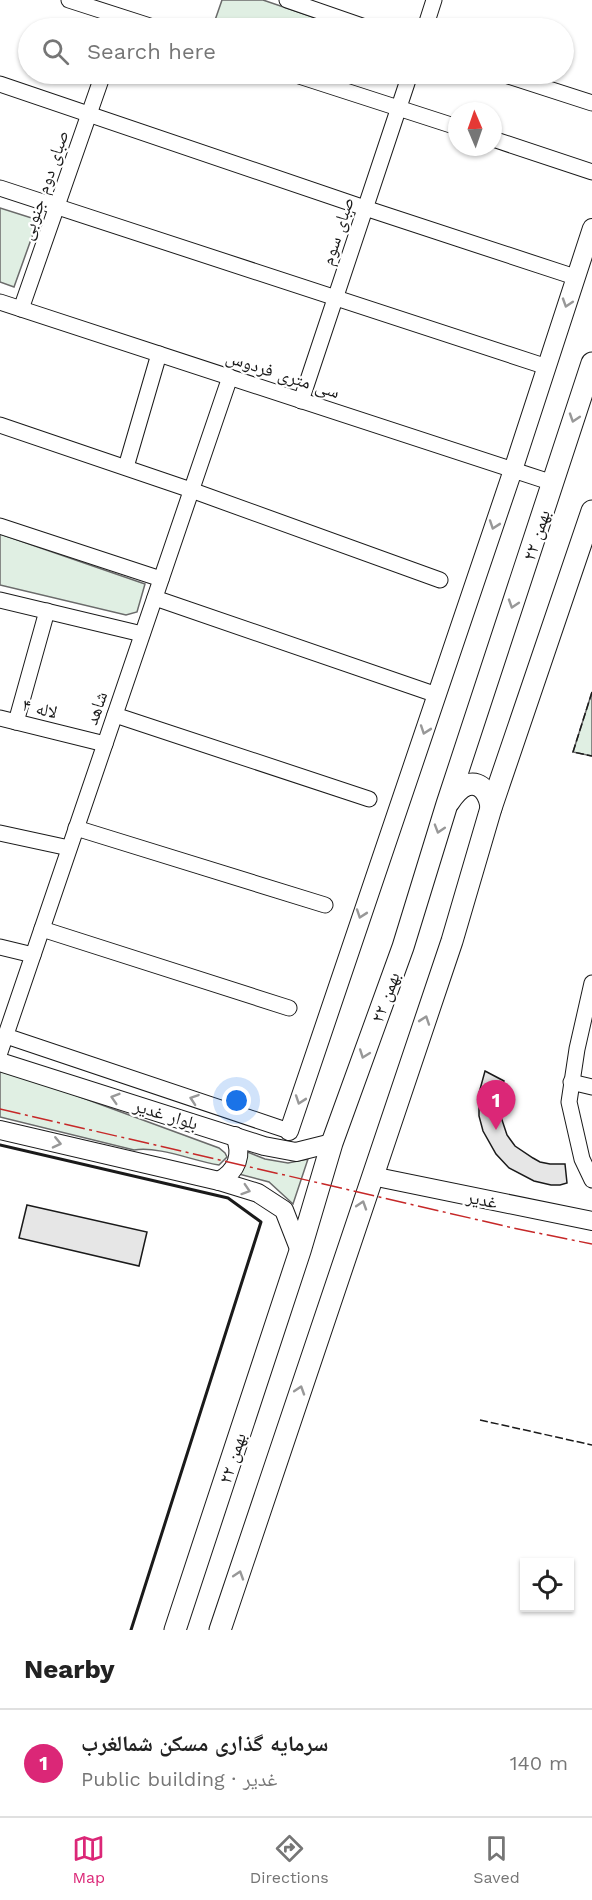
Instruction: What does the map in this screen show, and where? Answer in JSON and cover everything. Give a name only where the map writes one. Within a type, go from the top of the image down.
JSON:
[{"type":"highway","name":"۲۲ بهمن","points":[[175,1630],[300,1251],[333,1143],[403,947],[447,804],[592,363]]},
{"type":"highway","points":[[220,1630],[452,941],[491,808],[592,511]]},
{"type":"highway","points":[[447,804],[458,791],[467,785],[478,785],[486,790],[491,808]]},
{"type":"main road","points":[[290,1131],[513,470],[592,228]]},
{"type":"main road","name":"بلوار غدیر","points":[[0,1062],[264,1146],[296,1152],[333,1143]]},
{"type":"main road","points":[[0,1130],[219,1180],[258,1193],[284,1210],[300,1251]]},
{"type":"main road","points":[[219,1180],[227,1176],[238,1162],[238,1144],[235,1136]]},
{"type":"main road","name":"غدیر","points":[[372,1176],[592,1221]]},
{"type":"street","points":[[69,0],[109,18]]},
{"type":"street","points":[[287,0],[339,18]]},
{"type":"street","points":[[428,18],[434,0]]},
{"type":"street","points":[[0,84],[575,277]]},
{"type":"street","name":"صبای دوم جنوبی","points":[[21,309],[99,84]]},
{"type":"street","points":[[324,84],[448,124]]},
{"type":"street","name":"صبای سوم","points":[[301,401],[406,84]]},
{"type":"street","points":[[533,84],[592,103]]},
{"type":"street","points":[[502,142],[592,172]]},
{"type":"street","points":[[0,188],[547,367]]},
{"type":"street","name":"سی متری فردوس","points":[[0,302],[553,483]]},
{"type":"street","points":[[126,467],[159,354]]},
{"type":"street","name":"شاهد","points":[[0,1052],[230,377]]},
{"type":"street","points":[[0,425],[126,467],[440,580]]},
{"type":"street","points":[[0,526],[161,579]]},
{"type":"street","points":[[155,598],[437,695]]},
{"type":"street","points":[[0,600],[142,634]]},
{"type":"street","points":[[16,722],[47,611]]},
{"type":"street","points":[[115,715],[369,799]]},
{"type":"street","name":"لاله ۴","points":[[0,718],[105,744]]},
{"type":"street","points":[[76,828],[324,904]]},
{"type":"street","points":[[0,832],[69,848]]},
{"type":"street","points":[[42,929],[289,1008]]},
{"type":"street","points":[[0,947],[33,955]]},
{"type":"street","points":[[592,983],[571,1082],[569,1102],[582,1159],[592,1180]]},
{"type":"street","points":[[6,1036],[290,1131]]},
{"type":"street","points":[[571,1082],[592,1087]]},
{"type":"green space","points":[[222,0],[263,0],[316,18],[216,18]]},
{"type":"green space","points":[[0,208],[38,220],[14,287],[0,282]]},
{"type":"green space","points":[[0,534],[145,584],[137,612],[126,615],[0,585]]},
{"type":"green space","points":[[592,692],[592,756],[573,752]]},
{"type":"green space","points":[[0,1070],[34,1080],[219,1148],[227,1157],[219,1165],[155,1150],[134,1150],[0,1117]]},
{"type":"green space","points":[[245,1151],[265,1159],[288,1163],[308,1159],[293,1204],[269,1182],[235,1173]]},
{"type":"building","points":[[485,1071],[504,1081],[499,1099],[499,1111],[507,1135],[515,1146],[540,1162],[565,1164],[567,1183],[551,1185],[534,1181],[509,1168],[496,1154],[483,1131],[479,1116],[479,1093]]},
{"type":"building","points":[[27,1205],[147,1232],[139,1266],[19,1238]]},
{"type":"fence","points":[[592,692],[573,752],[592,756]]},
{"type":"fence","points":[[480,1420],[592,1445]]},
{"type":"wall","points":[[0,1145],[228,1198],[261,1222],[131,1630]]},
{"type":"power","points":[[0,1109],[513,1228],[592,1244]]},
{"type":"place","name":"سرمایه گذاری مسکن شمالغرب","points":[[496,1130]]}]
